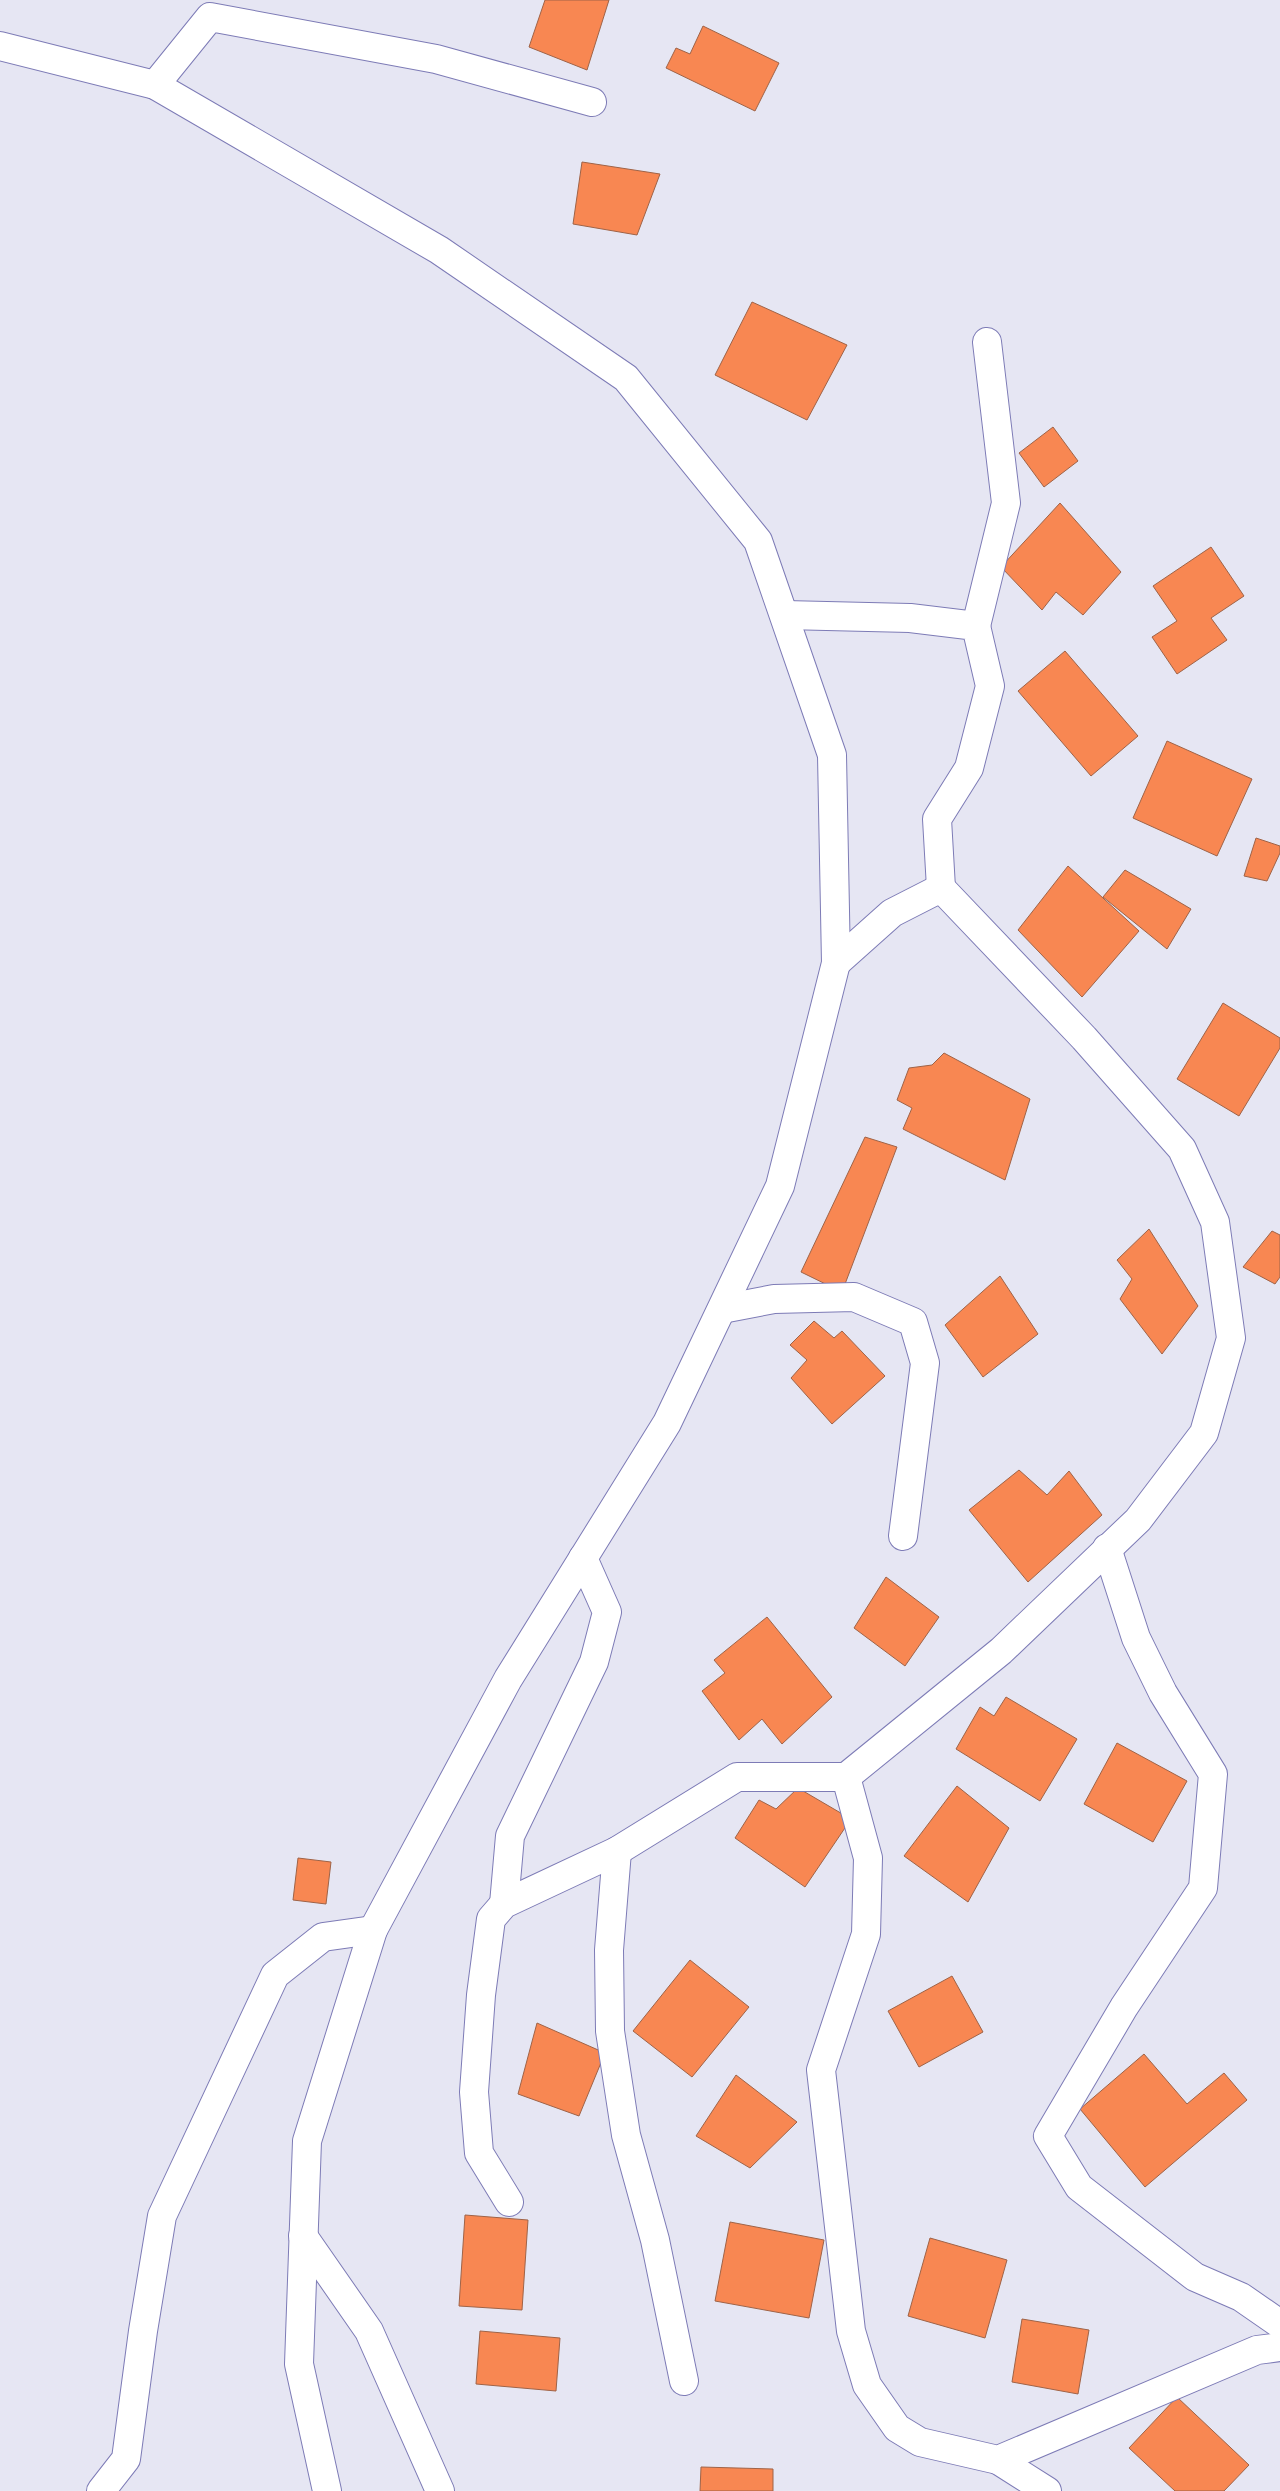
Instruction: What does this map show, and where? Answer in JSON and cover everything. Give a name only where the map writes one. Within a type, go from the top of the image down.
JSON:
[{"type":"street","points":[[155,85],[210,17],[436,59],[592,102]]},
{"type":"street","points":[[0,46],[155,85],[439,250],[626,378],[758,541],[832,755],[836,963],[780,1186],[667,1423],[508,1680],[373,1930],[308,2141],[299,2364],[327,2491]]},
{"type":"street","points":[[509,2202],[479,2153],[474,2092],[481,1995],[491,1919],[504,1904],[617,1851],[737,1777],[846,1777],[1001,1650],[1138,1520],[1204,1433],[1231,1338],[1215,1222],[1182,1149],[1084,1038],[941,888],[937,819],[968,768],[990,686],[976,626],[1006,503],[987,342]]},
{"type":"street","points":[[784,615],[910,618],[976,626]]},
{"type":"street","points":[[836,963],[892,913],[941,888]]},
{"type":"street","points":[[722,1309],[774,1299],[854,1297],[913,1322],[924,1363],[903,1536]]},
{"type":"street","points":[[1107,1548],[1136,1638],[1164,1693],[1213,1774],[1203,1888],[1124,2007],[1048,2136],[1079,2187],[1195,2277],[1241,2297],[1280,2324]]},
{"type":"street","points":[[504,1904],[510,1836],[594,1662],[607,1612],[583,1558]]},
{"type":"street","points":[[846,1777],[868,1858],[866,1934],[821,2070],[851,2330],[867,2385],[897,2428],[920,2442],[998,2460],[1048,2491]]},
{"type":"street","points":[[617,1851],[609,1950],[610,2031],[626,2135],[655,2240],[684,2381]]},
{"type":"street","points":[[101,2491],[126,2458],[143,2331],[162,2216],[275,1975],[323,1937],[373,1930]]},
{"type":"street","points":[[304,2236],[369,2331],[440,2491]]},
{"type":"street","points":[[998,2460],[1257,2350],[1280,2347]]},
{"type":"building","points":[[545,0],[609,0],[587,70],[529,47]]},
{"type":"building","points":[[703,26],[779,63],[755,111],[666,68],[676,48],[690,54]]},
{"type":"building","points":[[582,162],[660,174],[637,235],[573,224]]},
{"type":"building","points":[[752,302],[847,345],[807,420],[715,375]]},
{"type":"building","points":[[1053,427],[1078,461],[1044,487],[1019,453]]},
{"type":"building","points":[[1060,503],[1121,572],[1083,615],[1056,592],[1042,610],[1001,567]]},
{"type":"building","points":[[1211,547],[1244,596],[1211,618],[1227,640],[1177,674],[1152,637],[1177,621],[1153,586]]},
{"type":"building","points":[[1065,651],[1138,736],[1091,776],[1018,691]]},
{"type":"building","points":[[1167,741],[1252,779],[1217,856],[1133,818]]},
{"type":"building","points":[[1256,838],[1280,846],[1280,853],[1267,881],[1244,876]]},
{"type":"building","points":[[1068,866],[1139,931],[1082,997],[1018,930]]},
{"type":"building","points":[[1125,870],[1191,909],[1167,949],[1103,897]]},
{"type":"building","points":[[1223,1003],[1280,1038],[1280,1048],[1239,1116],[1177,1079]]},
{"type":"building","points":[[944,1053],[1030,1099],[1005,1180],[903,1129],[912,1108],[897,1100],[909,1068],[932,1065]]},
{"type":"building","points":[[865,1137],[897,1147],[842,1292],[801,1272]]},
{"type":"building","points":[[1149,1229],[1198,1306],[1162,1354],[1120,1299],[1132,1279],[1117,1260]]},
{"type":"building","points":[[1272,1231],[1280,1235],[1280,1277],[1275,1284],[1243,1267]]},
{"type":"building","points":[[1000,1276],[1038,1334],[983,1377],[945,1325]]},
{"type":"building","points":[[814,1321],[834,1338],[842,1331],[885,1376],[832,1424],[791,1378],[807,1360],[790,1345]]},
{"type":"building","points":[[1019,1470],[1047,1495],[1069,1471],[1102,1515],[1028,1582],[969,1510]]},
{"type":"building","points":[[886,1577],[939,1617],[905,1666],[854,1628]]},
{"type":"building","points":[[767,1617],[832,1697],[782,1744],[762,1719],[739,1740],[702,1691],[725,1673],[714,1660]]},
{"type":"building","points":[[1006,1697],[1077,1739],[1040,1801],[956,1749],[980,1707],[994,1716]]},
{"type":"building","points":[[1117,1743],[1187,1781],[1153,1842],[1084,1804]]},
{"type":"building","points":[[957,1786],[1009,1828],[968,1902],[904,1856]]},
{"type":"building","points":[[798,1788],[851,1819],[805,1887],[735,1838],[759,1800],[776,1809]]},
{"type":"building","points":[[298,1858],[331,1862],[326,1904],[293,1900]]},
{"type":"building","points":[[690,1960],[749,2007],[692,2077],[633,2031]]},
{"type":"building","points":[[952,1976],[983,2032],[919,2067],[888,2011]]},
{"type":"building","points":[[537,2023],[605,2053],[579,2116],[518,2094]]},
{"type":"building","points":[[1144,2054],[1187,2104],[1224,2073],[1247,2100],[1145,2187],[1080,2109]]},
{"type":"building","points":[[736,2075],[797,2122],[750,2168],[696,2136]]},
{"type":"building","points":[[465,2215],[528,2220],[522,2310],[459,2306]]},
{"type":"building","points":[[730,2222],[824,2240],[809,2318],[715,2301]]},
{"type":"building","points":[[930,2238],[1007,2260],[985,2338],[908,2316]]},
{"type":"building","points":[[1022,2319],[1089,2330],[1078,2394],[1012,2382]]},
{"type":"building","points":[[480,2331],[560,2338],[556,2391],[476,2384]]},
{"type":"building","points":[[1177,2397],[1249,2465],[1224,2491],[1175,2491],[1129,2448]]},
{"type":"building","points":[[701,2467],[773,2469],[773,2491],[700,2491]]}]
